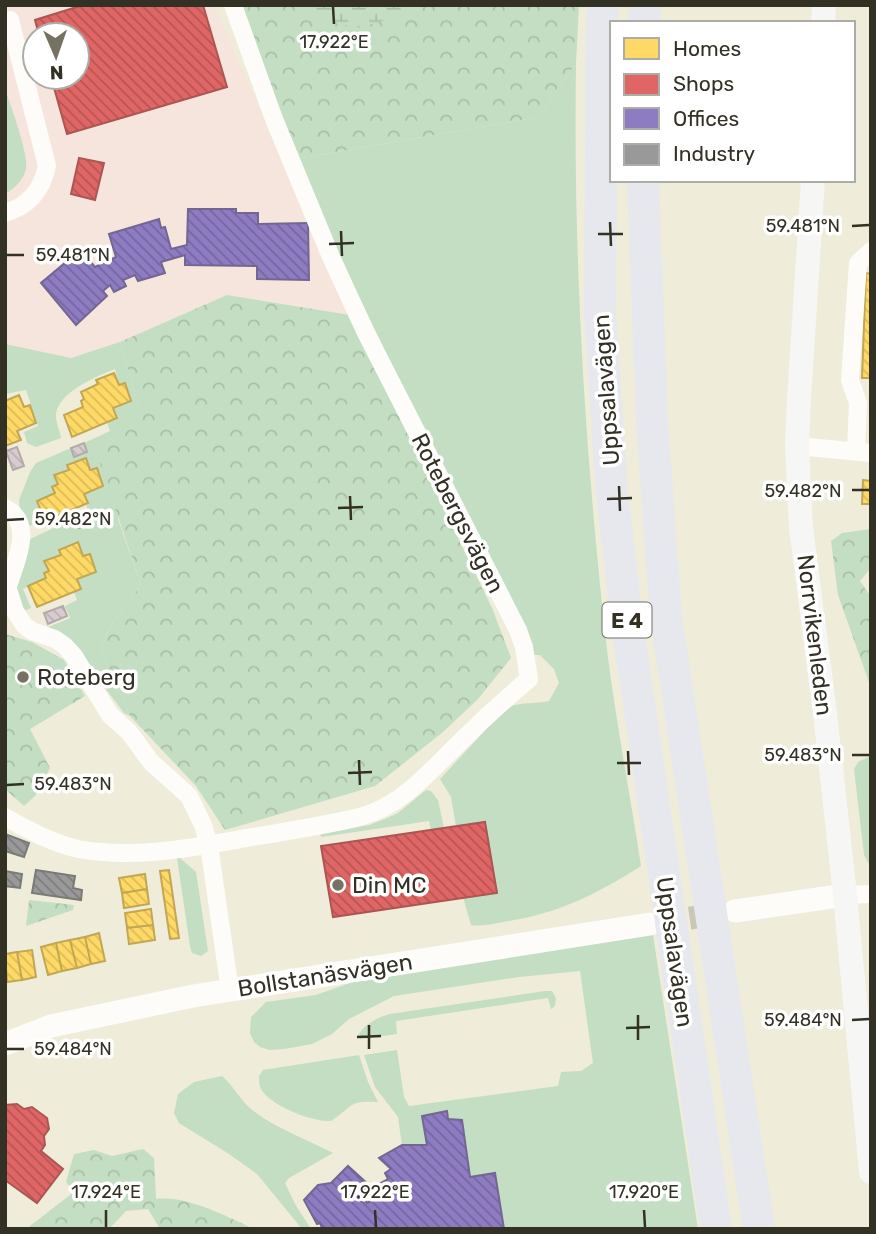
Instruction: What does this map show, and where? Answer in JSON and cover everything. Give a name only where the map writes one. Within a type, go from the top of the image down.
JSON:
[{"type":"highway","name":"Uppsalavägen","points":[[602,5],[600,312],[612,494],[627,622],[716,1229]]},
{"type":"highway","name":"Uppsalavägen","points":[[643,182],[652,422],[666,617],[759,1229]]},
{"type":"main road","name":"Norrvikenleden","points":[[813,182],[797,446],[801,528],[845,895],[871,1172]]},
{"type":"street","points":[[5,214],[24,205],[36,194],[44,180],[47,166],[8,22],[22,5]]},
{"type":"street","name":"Rotebergsvägen","points":[[5,817],[54,842],[92,851],[132,853],[209,845],[338,823],[387,807],[405,796],[495,707],[529,679],[524,647],[517,630],[366,333],[331,257],[274,119],[233,5]]},
{"type":"street","points":[[797,446],[863,452],[858,402],[849,380],[858,263],[871,251]]},
{"type":"street","points":[[5,508],[15,516],[22,534],[19,554],[6,585],[15,611],[24,625],[65,646],[74,656],[110,715],[130,732],[151,762],[189,796],[203,825],[209,845],[230,990]]},
{"type":"street","points":[[735,911],[845,895],[871,894]]},
{"type":"street","name":"Bollstanäsvägen","points":[[5,1044],[51,1026],[230,990],[650,924]]},
{"type":"shaded area","points":[[5,5],[214,5],[350,315],[227,295],[120,342],[71,358],[5,344]]},
{"type":"green space","points":[[239,5],[579,5],[576,63],[539,117],[296,159]]},
{"type":"green space","points":[[304,5],[420,5],[389,19],[358,28],[316,19]]},
{"type":"green space","points":[[576,63],[576,210],[592,504],[611,677],[641,866],[594,893],[545,913],[485,925],[471,925],[463,897],[485,822],[456,826],[451,797],[440,779],[506,708],[549,701],[559,683],[554,669],[540,655],[532,655],[350,278],[296,159],[539,117]]},
{"type":"green space","points":[[5,88],[22,141],[26,169],[21,181],[5,194]]},
{"type":"green space","points":[[227,295],[350,315],[492,608],[511,658],[478,699],[443,732],[375,786],[225,830],[196,786],[130,716],[101,650],[109,628],[141,585],[96,451],[140,410],[120,342]]},
{"type":"green space","points":[[120,342],[140,410],[118,519],[141,585],[109,628],[101,650],[130,716],[124,713],[81,656],[46,628],[70,618],[65,606],[77,600],[74,592],[81,589],[77,579],[96,572],[90,554],[83,556],[78,542],[60,551],[61,555],[45,561],[49,571],[44,573],[46,578],[23,589],[31,608],[24,611],[14,591],[28,540],[75,518],[79,528],[91,524],[84,494],[103,486],[97,468],[90,470],[86,458],[67,465],[69,470],[54,475],[58,484],[52,487],[55,493],[37,501],[45,521],[28,526],[20,511],[19,500],[30,472],[36,463],[71,448],[74,457],[86,452],[84,443],[110,431],[107,422],[116,418],[113,408],[131,401],[125,383],[119,385],[115,369],[70,393],[58,408],[56,416],[61,438],[36,447],[27,443],[24,432],[38,426],[26,390],[5,394],[5,344],[71,358]]},
{"type":"green space","points":[[871,529],[871,568],[860,581],[871,597],[871,688],[838,595],[831,541],[842,533]]},
{"type":"green space","points":[[5,634],[32,642],[64,660],[85,696],[30,729],[50,768],[35,796],[24,806],[5,789]]},
{"type":"green space","points":[[871,758],[871,868],[864,855],[854,769],[858,762]]},
{"type":"green space","points":[[426,790],[431,791],[438,800],[444,828],[431,830],[429,821],[321,837],[320,834],[369,825],[385,819],[398,813]]},
{"type":"green space","points":[[177,858],[196,872],[208,951],[201,956],[192,953],[190,946]]},
{"type":"green space","points":[[29,900],[74,905],[73,910],[26,926]]},
{"type":"green space","points":[[653,935],[698,1229],[504,1229],[495,1173],[470,1177],[462,1120],[448,1119],[446,1111],[422,1116],[427,1145],[402,1145],[398,1117],[375,1087],[364,1055],[397,1050],[404,1097],[409,1106],[558,1086],[561,1072],[581,1071],[593,1063],[580,971],[519,977],[394,996],[349,1019],[332,1034],[312,1044],[270,1050],[254,1042],[250,1033],[251,1017],[266,1002],[316,995],[364,978]]},
{"type":"green space","points":[[552,991],[556,998],[555,1006],[551,1009],[548,998],[396,1021],[397,1034],[361,1039],[358,1036],[371,1022],[390,1014]]},
{"type":"green space","points":[[359,1055],[378,1102],[356,1103],[331,1121],[314,1119],[285,1108],[269,1098],[260,1086],[259,1076],[263,1070]]},
{"type":"green space","points":[[222,1076],[260,1116],[333,1153],[289,1178],[285,1183],[311,1229],[302,1229],[257,1174],[179,1123],[174,1113],[178,1094],[194,1082]]},
{"type":"green space","points":[[143,1149],[154,1158],[156,1199],[193,1203],[254,1229],[160,1229],[148,1209],[126,1211],[109,1229],[26,1229],[74,1192],[66,1182],[74,1154],[94,1150],[112,1156]]},
{"type":"building: Homes","points":[[866,273],[871,274],[871,378],[862,378]]},
{"type":"building: Homes","points":[[114,373],[119,385],[125,383],[131,401],[113,408],[117,418],[72,437],[64,415],[83,407],[81,392],[98,384],[96,380]]},
{"type":"building: Homes","points":[[19,395],[24,407],[30,405],[36,423],[17,431],[21,440],[5,446],[5,401]]},
{"type":"building: Homes","points":[[86,458],[90,470],[97,468],[103,486],[84,494],[88,503],[45,521],[37,501],[55,493],[52,487],[58,484],[54,475],[69,470],[67,465]]},
{"type":"building: Homes","points":[[863,480],[871,481],[871,504],[862,504]]},
{"type":"building: Homes","points":[[78,542],[83,556],[90,554],[96,572],[77,579],[81,589],[37,607],[28,586],[46,578],[44,573],[49,571],[44,561],[61,555],[59,550]]},
{"type":"building: Homes","points":[[169,870],[179,938],[170,939],[160,871]]},
{"type":"building: Homes","points":[[145,874],[147,889],[122,893],[119,878]]},
{"type":"building: Homes","points":[[147,889],[149,904],[124,908],[122,893]]},
{"type":"building: Homes","points":[[151,909],[153,925],[127,928],[125,913]]},
{"type":"building: Homes","points":[[153,925],[155,940],[129,944],[127,928]]},
{"type":"building: Homes","points":[[99,933],[105,961],[91,964],[85,937]]},
{"type":"building: Homes","points":[[85,937],[91,964],[77,968],[70,940]]},
{"type":"building: Homes","points":[[70,940],[77,968],[62,971],[56,943]]},
{"type":"building: Homes","points":[[56,943],[62,971],[48,975],[41,947]]},
{"type":"building: Homes","points":[[32,950],[36,977],[22,980],[17,952]]},
{"type":"building: Homes","points":[[17,952],[22,980],[7,982],[5,954]]},
{"type":"building: Shops","points":[[83,5],[203,5],[227,87],[67,134],[55,91],[91,91],[91,21],[35,20]]},
{"type":"building: Shops","points":[[79,158],[104,163],[95,200],[71,194]]},
{"type":"building: Shops","points":[[485,822],[497,893],[333,917],[321,846]]},
{"type":"building: Shops","points":[[17,1104],[24,1109],[32,1107],[47,1118],[49,1129],[44,1136],[45,1145],[41,1151],[63,1169],[37,1203],[5,1180],[5,1105]]},
{"type":"building: Offices","points":[[188,209],[236,209],[236,213],[258,213],[258,224],[308,223],[309,280],[257,279],[257,266],[185,265],[185,255],[161,262],[165,273],[138,281],[135,275],[123,280],[126,286],[114,292],[110,285],[103,291],[107,296],[76,325],[41,283],[78,252],[84,260],[87,257],[95,267],[116,257],[109,234],[159,219],[161,228],[165,227],[171,249],[187,245]]},
{"type":"building: Offices","points":[[447,1111],[448,1119],[462,1120],[470,1177],[495,1173],[504,1229],[326,1229],[322,1228],[320,1223],[317,1224],[304,1200],[318,1185],[331,1183],[348,1166],[368,1184],[361,1192],[367,1203],[383,1195],[379,1184],[388,1179],[385,1173],[391,1169],[379,1158],[402,1145],[427,1145],[422,1116]]},
{"type":"building: Industry","points":[[5,834],[29,843],[24,857],[5,851]]},
{"type":"building: Industry","points":[[36,870],[75,876],[73,888],[82,890],[81,900],[32,893]]},
{"type":"building: Industry","points":[[5,871],[22,874],[20,888],[5,886]]},
{"type":"building: Other","points":[[84,443],[87,452],[74,457],[71,448]]},
{"type":"building: Other","points":[[17,447],[24,466],[13,470],[6,451]]},
{"type":"building: Other","points":[[86,512],[91,524],[79,528],[75,518]]},
{"type":"building: Other","points":[[63,606],[67,616],[48,624],[44,613]]},
{"type":"tunnel","points":[[656,923],[726,913]]},
{"type":"place","name":"Roteberg","points":[[23,677]]},
{"type":"place","name":"Din MC","points":[[338,885]]}]
